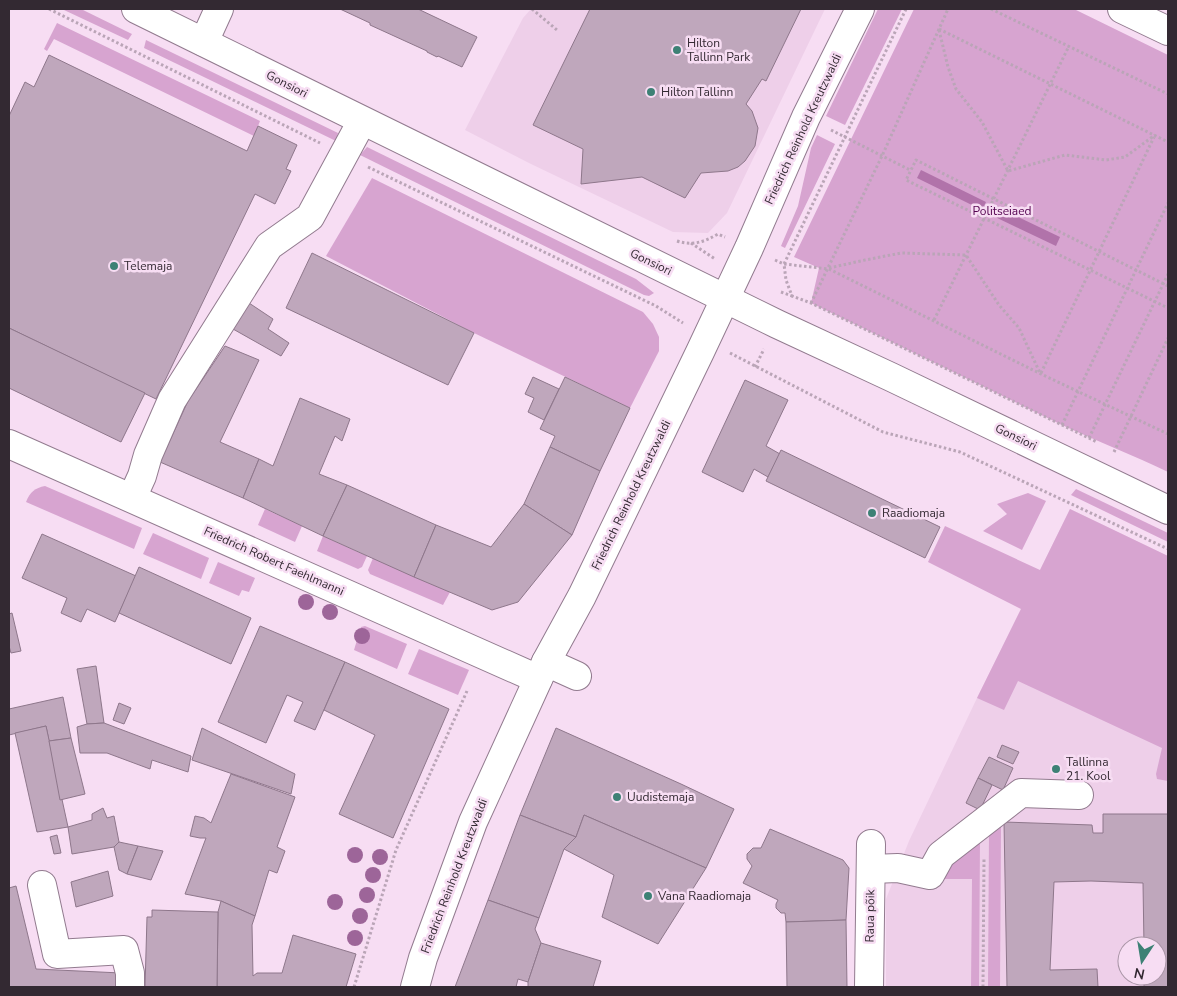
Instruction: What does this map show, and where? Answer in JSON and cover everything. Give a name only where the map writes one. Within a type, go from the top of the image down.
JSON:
[{"type":"street","name":"Gonsiori","points":[[136,9],[725,299],[1168,510]]},
{"type":"street","points":[[204,42],[219,9]]},
{"type":"street","name":"Friedrich Reinhold Kreutzwaldi","points":[[415,987],[423,958],[473,822],[542,670],[582,596],[725,299],[806,117],[860,9]]},
{"type":"street","points":[[1122,9],[1168,31]]},
{"type":"street","points":[[132,498],[172,400],[269,246],[310,217],[362,121]]},
{"type":"street","name":"Friedrich Robert Faehlmanni","points":[[9,444],[132,498],[542,670],[577,676]]},
{"type":"street","points":[[980,824],[1021,793],[1079,796]]},
{"type":"street","name":"Raua põik","points":[[869,987],[871,856],[898,868],[930,875],[941,855],[980,824]]},
{"type":"street","points":[[42,886],[57,954],[124,950],[130,973],[130,987]]},
{"type":"path","points":[[532,9],[558,30]]},
{"type":"path","points":[[906,9],[784,264],[790,295],[811,303],[1097,442]]},
{"type":"path","points":[[811,303],[882,156],[948,9]]},
{"type":"path","points":[[992,9],[1168,94]]},
{"type":"path","points":[[939,29],[1168,142]]},
{"type":"path","points":[[939,29],[948,67],[956,89],[982,122],[1008,171]]},
{"type":"path","points":[[132,50],[135,44]]},
{"type":"path","points":[[934,320],[1069,46]]},
{"type":"path","points":[[830,130],[910,170]]},
{"type":"path","points":[[1008,171],[1065,155],[1106,160],[1125,157],[1155,135]]},
{"type":"path","points":[[1041,374],[1155,135]]},
{"type":"path","points":[[1168,286],[916,160],[910,170],[906,180],[1168,308]]},
{"type":"path","points":[[1062,425],[1168,203]]},
{"type":"path","points":[[685,244],[703,242],[718,234]]},
{"type":"path","points":[[690,243],[703,251]]},
{"type":"path","points":[[829,269],[901,254],[966,255]]},
{"type":"path","points":[[966,255],[999,305],[1019,328],[1041,374]]},
{"type":"path","points":[[775,260],[784,264],[829,269],[1041,374],[1168,434]]},
{"type":"path","points":[[1089,438],[1168,274]]},
{"type":"path","points":[[656,306],[668,313]]},
{"type":"path","points":[[1121,456],[1114,452],[1168,338]]},
{"type":"path","points":[[755,367],[763,351]]},
{"type":"path","points":[[735,356],[884,432],[960,452],[1168,548]]},
{"type":"path","points":[[354,987],[396,850],[467,691]]},
{"type":"path","points":[[980,824],[984,833],[983,987]]},
{"type":"shaded area","name":"Hilton Tallinn","points":[[531,9],[825,9],[727,213],[708,233],[673,232],[465,130],[523,18]]},
{"type":"shaded area","points":[[921,170],[986,202],[982,210],[917,178]]},
{"type":"shaded area","points":[[995,206],[1060,237],[1056,246],[991,215]]},
{"type":"shaded area","name":"Tallinna 21. Kool","points":[[1070,509],[1168,556],[1168,987],[886,987],[886,899],[909,841]]},
{"type":"green space","points":[[64,9],[81,9],[132,34],[128,40]]},
{"type":"green space","points":[[878,9],[902,9],[845,125],[826,116]]},
{"type":"green space","name":"Politseiaed","points":[[914,9],[1074,9],[1168,55],[1168,472],[1062,425],[811,303],[819,268],[794,257]]},
{"type":"green space","points":[[57,23],[260,121],[254,136],[54,39],[47,51],[44,49]]},
{"type":"green space","points":[[146,40],[338,133],[336,141],[144,48]]},
{"type":"green space","points":[[817,135],[835,144],[785,248],[781,246],[798,206],[811,148]]},
{"type":"green space","points":[[367,147],[636,279],[654,293],[649,296],[644,295],[360,155]]},
{"type":"green space","points":[[372,178],[643,312],[653,324],[659,337],[659,351],[630,408],[474,333],[326,256]]},
{"type":"green space","points":[[45,486],[142,528],[134,549],[26,502],[33,491]]},
{"type":"green space","points":[[1076,489],[1168,533],[1168,542],[1071,495]]},
{"type":"green space","points":[[1028,493],[1046,501],[1022,550],[983,531],[1007,514],[997,504]]},
{"type":"green space","points":[[265,509],[302,526],[295,542],[258,525]]},
{"type":"green space","points":[[1070,509],[1168,556],[1168,781],[1157,779],[1156,774],[1162,748],[1018,681],[1004,710],[977,698],[1021,609],[928,562],[945,526],[1040,570]]},
{"type":"green space","points":[[153,533],[209,558],[201,579],[143,554]]},
{"type":"green space","points":[[323,536],[367,556],[362,567],[358,569],[317,551]]},
{"type":"green space","points":[[373,558],[450,592],[443,605],[370,574],[368,570]]},
{"type":"green space","points":[[218,562],[255,578],[249,592],[242,590],[239,596],[209,583]]},
{"type":"green space","points":[[365,626],[407,644],[397,669],[354,650],[361,627]]},
{"type":"green space","points":[[419,649],[469,670],[458,695],[408,674]]},
{"type":"green space","points":[[1001,823],[1000,987],[988,987],[989,831]]},
{"type":"green space","points":[[980,838],[979,987],[971,987],[972,879],[944,879],[945,870]]},
{"type":"building","points":[[340,9],[418,9],[477,37],[462,67],[437,57]]},
{"type":"building","name":"Hilton Tallinn","points":[[590,9],[801,9],[766,81],[762,79],[746,104],[752,111],[758,128],[755,146],[745,161],[738,167],[728,171],[701,173],[685,198],[642,177],[581,184],[583,149],[533,125]]},
{"type":"building","name":"Telemaja","points":[[49,55],[247,151],[258,126],[297,145],[286,169],[291,171],[275,204],[255,194],[156,399],[9,328],[9,116],[25,82],[34,87]]},
{"type":"building","points":[[312,253],[474,333],[448,385],[286,308]]},
{"type":"building","points":[[249,303],[273,319],[268,329],[289,343],[281,356],[233,329]]},
{"type":"building","points":[[9,328],[145,393],[121,442],[9,388]]},
{"type":"building","points":[[225,346],[259,360],[220,442],[259,459],[243,498],[160,462],[188,401]]},
{"type":"building","points":[[533,377],[559,389],[544,420],[528,412],[534,398],[525,394]]},
{"type":"building","points":[[565,377],[630,408],[600,471],[550,447],[555,436],[540,429]]},
{"type":"building","points":[[745,380],[788,400],[766,446],[780,454],[768,477],[754,469],[743,492],[702,472]]},
{"type":"building","points":[[300,398],[350,419],[342,441],[335,436],[319,474],[347,485],[323,536],[243,498],[259,459],[273,466]]},
{"type":"building","points":[[550,447],[600,471],[572,535],[524,504]]},
{"type":"building","name":"Raadiomaja","points":[[781,450],[940,527],[925,558],[766,481]]},
{"type":"building","points":[[347,485],[436,525],[414,577],[323,536]]},
{"type":"building","points":[[524,504],[572,535],[518,602],[492,610],[414,577],[436,525],[491,547]]},
{"type":"building","points":[[42,534],[136,576],[115,622],[87,609],[81,622],[61,613],[67,598],[22,578]]},
{"type":"building","points":[[139,567],[251,618],[231,664],[119,613]]},
{"type":"building","points":[[12,613],[21,651],[11,653],[9,646],[9,614]]},
{"type":"building","points":[[260,626],[345,662],[315,730],[294,721],[303,702],[287,695],[266,743],[218,722]]},
{"type":"building","points":[[345,662],[449,709],[393,838],[339,814],[375,735],[324,710]]},
{"type":"building","points":[[96,666],[104,723],[87,724],[77,669]]},
{"type":"building","points":[[63,697],[71,738],[49,741],[46,726],[9,735],[9,709]]},
{"type":"building","points":[[119,703],[131,708],[124,724],[113,720]]},
{"type":"building","points":[[104,723],[191,756],[188,772],[152,760],[150,769],[107,753],[80,753],[77,727],[87,724]]},
{"type":"building","points":[[46,726],[68,827],[37,832],[15,733]]},
{"type":"building","points":[[202,728],[295,774],[291,794],[192,760]]},
{"type":"building","name":"Uudistemaja","points":[[556,728],[734,809],[706,868],[584,815],[576,837],[520,815]]},
{"type":"building","points":[[71,738],[85,794],[60,800],[49,741]]},
{"type":"building","points":[[1002,745],[1019,752],[1013,764],[997,757]]},
{"type":"building","points":[[989,757],[1013,768],[1003,790],[978,778]]},
{"type":"building","points":[[231,774],[295,797],[277,847],[285,851],[277,873],[269,870],[255,916],[221,901],[185,894],[206,838],[190,836],[195,816],[204,818],[211,823]]},
{"type":"building","points":[[978,778],[992,785],[980,810],[966,803]]},
{"type":"building","points":[[103,808],[107,818],[114,816],[119,842],[114,847],[72,854],[68,827],[92,820],[92,814]]},
{"type":"building","points":[[1103,814],[1168,814],[1168,987],[1144,987],[1167,986],[1167,936],[1144,936],[1143,883],[1091,881],[1054,882],[1050,970],[1097,969],[1098,987],[1007,987],[1004,822],[1092,825],[1093,833],[1103,833]]},
{"type":"building","points":[[520,815],[576,837],[564,849],[539,918],[488,900]]},
{"type":"building","name":"Vana Raadiomaja","points":[[584,815],[706,868],[658,944],[602,917],[614,875],[564,849],[576,837]]},
{"type":"building","points":[[770,829],[843,860],[849,868],[846,920],[786,922],[785,913],[781,913],[776,908],[778,900],[743,883],[752,866],[747,859],[747,854],[753,848],[761,848]]},
{"type":"building","points":[[57,835],[61,853],[54,854],[50,837]]},
{"type":"building","points":[[119,842],[138,846],[127,874],[119,870],[114,847]]},
{"type":"building","points":[[138,846],[163,851],[151,880],[127,874]]},
{"type":"building","points":[[108,871],[113,896],[76,907],[71,882]]},
{"type":"building","points":[[16,886],[36,969],[121,973],[120,987],[9,987],[9,888]]},
{"type":"building","points":[[488,900],[539,918],[535,929],[541,943],[528,982],[518,979],[516,987],[455,987]]},
{"type":"building","points":[[221,901],[255,916],[252,925],[253,976],[257,973],[282,973],[293,935],[356,954],[346,987],[217,987],[218,912]]},
{"type":"building","points":[[152,910],[218,912],[217,987],[145,987],[147,917],[152,917]]},
{"type":"building","points":[[846,920],[847,987],[787,987],[786,922]]},
{"type":"building","points":[[541,943],[601,961],[593,987],[528,987]]},
{"type":"place","name":"Hilton Tallinn Park","points":[[677,50]]},
{"type":"place","name":"Hilton Tallinn","points":[[651,92]]},
{"type":"place","name":"Telemaja","points":[[114,266]]},
{"type":"place","name":"Raadiomaja","points":[[872,513]]},
{"type":"place","name":"Tallinna 21. Kool","points":[[1056,769]]},
{"type":"place","name":"Uudistemaja","points":[[617,797]]},
{"type":"place","name":"Vana Raadiomaja","points":[[648,896]]}]
